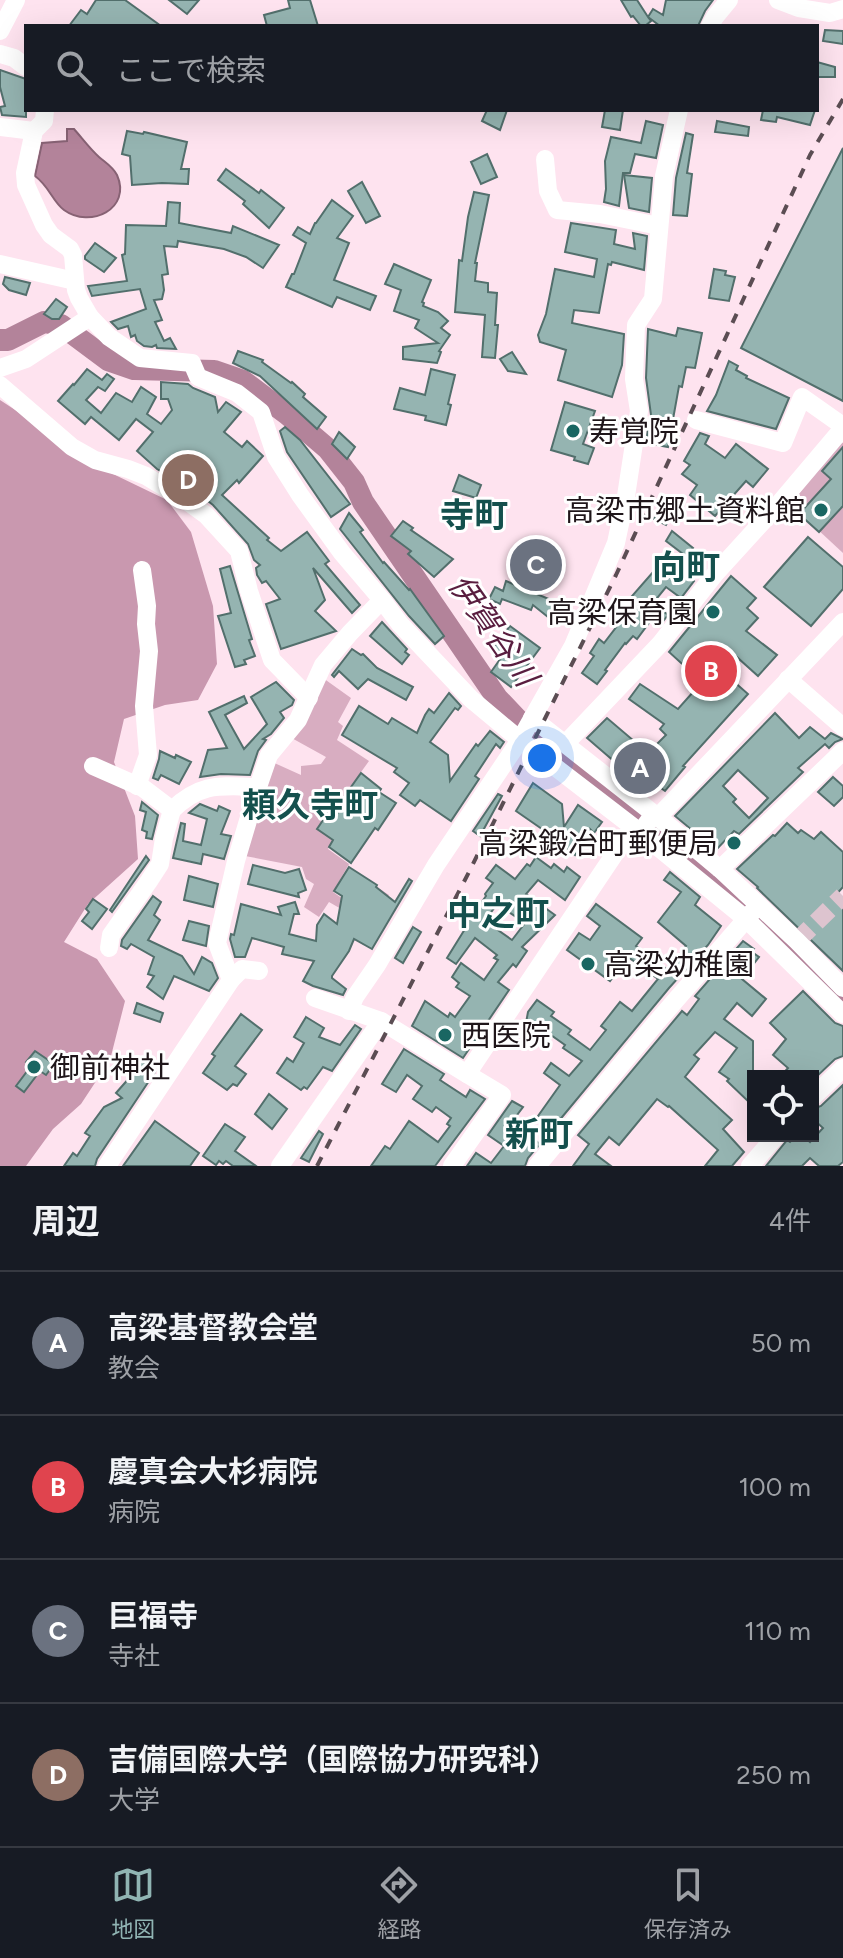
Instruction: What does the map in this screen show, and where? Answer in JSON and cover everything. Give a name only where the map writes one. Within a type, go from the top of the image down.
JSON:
[{"type":"street","points":[[0,31],[16,0]]},
{"type":"street","points":[[711,24],[729,0]]},
{"type":"street","points":[[778,0],[799,8],[830,13],[843,9]]},
{"type":"street","points":[[0,54],[14,58],[24,66]]},
{"type":"street","points":[[45,112],[44,121],[34,131],[25,173],[26,185],[44,225],[73,255],[75,281],[87,319],[140,358],[195,370],[237,393],[261,412],[276,457],[342,553],[400,624],[471,699],[520,740],[720,869],[752,912]]},
{"type":"street","points":[[349,1011],[436,865],[532,719],[573,646],[616,543],[639,411],[634,379],[636,325],[653,299],[664,176],[679,112]]},
{"type":"street","points":[[0,127],[34,131]]},
{"type":"street","points":[[545,159],[548,191],[557,210],[600,214],[659,226]]},
{"type":"street","points":[[0,264],[75,281]]},
{"type":"street","points":[[0,368],[26,359],[87,319]]},
{"type":"street","points":[[0,385],[72,447],[95,460],[146,476],[206,515],[239,551],[272,660],[309,698]]},
{"type":"street","points":[[566,743],[660,644],[715,574],[843,427],[802,397],[783,443],[696,420]]},
{"type":"street","points":[[137,786],[148,755],[144,706],[149,651],[142,570]]},
{"type":"street","points":[[231,980],[217,943],[236,861],[269,755],[298,720],[323,665],[382,600]]},
{"type":"street","points":[[467,1074],[630,831],[647,824],[843,622]]},
{"type":"street","points":[[788,679],[843,727]]},
{"type":"street","points":[[532,719],[566,743],[647,824],[752,912],[821,980],[843,1014]]},
{"type":"street","points":[[720,869],[843,751]]},
{"type":"street","points":[[93,766],[143,788],[172,810]]},
{"type":"street","points":[[109,948],[111,935],[160,864],[172,810],[185,797],[199,790],[219,786],[258,787]]},
{"type":"street","points":[[537,1166],[752,912]]},
{"type":"street","points":[[107,1166],[231,980],[242,969],[259,971]]},
{"type":"street","points":[[821,980],[843,988]]},
{"type":"street","points":[[315,998],[381,1021],[502,1095],[452,1166]]},
{"type":"street","points":[[280,1166],[381,1021]]},
{"type":"street","points":[[819,1091],[843,1068]]},
{"type":"street","points":[[750,1166],[771,1142]]},
{"type":"shaded area","points":[[67,129],[74,129],[117,175],[119,197],[114,206],[96,216],[74,215],[64,210],[35,176],[42,143],[67,141]]},
{"type":"shaded area","points":[[0,400],[111,473],[167,500],[191,532],[213,606],[217,664],[198,700],[165,705],[124,719],[114,762],[135,816],[138,859],[88,904],[64,942],[97,959],[125,1001],[110,1060],[81,1104],[53,1129],[26,1166],[0,1166]]},
{"type":"shaded area","points":[[837,439],[843,443],[843,553],[787,501]]},
{"type":"shaded area","points":[[323,678],[351,698],[338,722],[343,726],[337,740],[369,761],[351,786],[354,789],[346,821],[330,810],[317,828],[333,840],[328,849],[349,864],[333,892],[363,913],[380,889],[389,895],[369,925],[329,902],[319,917],[304,907],[314,884],[306,879],[302,867],[245,856],[270,761],[301,775],[301,766],[321,764],[326,757],[288,736]]},
{"type":"building","points":[[96,0],[125,0],[158,24],[70,24],[81,10],[87,14]]},
{"type":"building","points":[[169,0],[199,0],[187,14]]},
{"type":"building","points":[[288,0],[310,0],[317,24],[266,24],[264,15],[290,8]]},
{"type":"building","points":[[621,0],[637,0],[651,21],[639,24],[631,17]]},
{"type":"building","points":[[666,0],[713,0],[699,24],[657,24],[648,17],[653,9],[663,15]]},
{"type":"building","points":[[825,30],[843,31],[843,44],[823,41]]},
{"type":"building","points":[[819,63],[835,67],[835,77],[819,77]]},
{"type":"building","points":[[0,70],[24,78],[26,117],[2,115],[0,107],[5,106]]},
{"type":"building","points":[[486,112],[506,112],[500,130],[482,121]]},
{"type":"building","points":[[605,112],[623,112],[620,130],[602,127]]},
{"type":"building","points":[[763,112],[814,112],[810,125],[777,117],[776,122],[761,120]]},
{"type":"building","points":[[646,121],[663,125],[656,158],[635,154],[630,173],[623,173],[619,206],[604,202],[605,161],[611,137],[641,143]]},
{"type":"building","points":[[717,121],[749,127],[748,136],[715,132]]},
{"type":"building","points":[[127,131],[187,142],[181,169],[189,169],[188,184],[132,185],[130,156],[122,154]]},
{"type":"building","points":[[686,133],[693,135],[687,173],[692,174],[687,216],[673,215],[676,178]]},
{"type":"building","points":[[843,148],[843,401],[741,348]]},
{"type":"building","points":[[487,154],[497,177],[481,184],[471,162]]},
{"type":"building","points":[[226,169],[284,208],[269,228],[243,204],[245,201],[218,180]]},
{"type":"building","points":[[624,175],[652,178],[649,212],[629,208]]},
{"type":"building","points":[[362,182],[380,216],[366,223],[348,191]]},
{"type":"building","points":[[474,192],[489,195],[475,263],[475,281],[488,283],[488,292],[497,293],[495,358],[482,357],[485,315],[455,312],[459,260],[462,261]]},
{"type":"building","points":[[332,200],[353,216],[337,238],[349,243],[334,280],[376,296],[370,310],[337,297],[332,307],[286,287],[306,243],[293,235],[298,227],[310,234]]},
{"type":"building","points":[[168,202],[180,203],[179,223],[231,233],[233,226],[279,245],[263,268],[246,257],[224,249],[178,241],[177,247],[164,246],[168,274],[162,275],[162,299],[154,300],[162,320],[155,322],[164,341],[170,338],[176,349],[144,346],[135,335],[131,337],[128,326],[118,329],[111,322],[146,309],[140,289],[92,296],[88,286],[127,281],[122,255],[125,254],[126,225],[166,226]]},
{"type":"building","points":[[571,223],[616,230],[614,244],[635,249],[633,233],[647,236],[644,270],[612,262],[608,264],[599,313],[574,310],[572,323],[624,334],[622,365],[612,397],[558,380],[566,350],[540,342],[538,335],[546,314],[555,269],[594,277],[597,259],[565,252]]},
{"type":"building","points":[[95,243],[116,258],[104,272],[85,259]]},
{"type":"building","points":[[394,264],[431,280],[423,306],[438,312],[448,321],[441,328],[450,335],[439,351],[437,363],[403,359],[403,347],[438,343],[415,328],[419,320],[394,311],[401,290],[385,284]]},
{"type":"building","points":[[714,269],[726,271],[725,275],[735,277],[729,301],[709,298]]},
{"type":"building","points":[[5,277],[30,283],[26,295],[9,290],[3,284]]},
{"type":"building","points":[[56,299],[67,307],[59,319],[52,319],[44,314]]},
{"type":"building","points":[[678,328],[702,333],[695,368],[686,367],[682,387],[679,386],[668,447],[646,443],[649,422],[658,424],[651,415],[646,378],[648,329],[676,336]]},
{"type":"building","points":[[238,351],[263,360],[305,394],[303,397],[326,417],[317,429],[260,376],[233,363]]},
{"type":"building","points":[[512,352],[526,374],[508,371],[500,359]]},
{"type":"building","points":[[729,361],[738,366],[736,370],[746,378],[789,398],[776,429],[707,411]]},
{"type":"building","points":[[87,369],[102,380],[107,374],[114,379],[105,391],[98,387],[86,400],[101,413],[116,393],[132,402],[141,387],[156,397],[147,414],[161,424],[172,410],[168,399],[161,399],[161,382],[188,384],[215,397],[218,412],[226,402],[241,412],[224,432],[242,447],[247,441],[263,456],[239,483],[237,480],[222,495],[281,551],[307,532],[329,561],[325,564],[360,605],[352,613],[313,568],[325,600],[315,611],[336,631],[281,649],[266,604],[280,599],[257,575],[256,568],[260,565],[254,560],[248,544],[213,505],[180,479],[178,481],[157,469],[137,451],[153,432],[136,419],[119,440],[91,417],[85,424],[58,401]]},
{"type":"building","points":[[431,369],[455,375],[446,425],[425,420],[426,416],[394,409],[400,388],[425,395]]},
{"type":"building","points":[[565,402],[595,411],[583,444],[594,448],[588,464],[551,450]]},
{"type":"building","points":[[285,427],[300,440],[350,504],[331,517],[287,452],[280,431]]},
{"type":"building","points":[[339,432],[355,447],[347,459],[332,444]]},
{"type":"building","points":[[700,433],[709,436],[705,444],[725,458],[736,444],[768,469],[753,487],[746,481],[715,516],[690,495],[697,485],[682,474],[690,465],[684,461]]},
{"type":"building","name":"高梁市郷土資料館","points":[[843,447],[843,506],[819,532],[799,514],[831,479],[822,471]]},
{"type":"building","points":[[459,475],[481,485],[476,498],[453,491]]},
{"type":"building","points":[[662,502],[674,509],[666,525],[654,519]]},
{"type":"building","points":[[349,513],[383,563],[410,589],[444,636],[435,644],[340,529]]},
{"type":"building","points":[[403,521],[453,559],[434,577],[408,554],[411,551],[391,536]]},
{"type":"building","points":[[672,531],[693,548],[687,557],[666,541]]},
{"type":"building","points":[[808,537],[843,567],[843,589],[811,626],[764,587]]},
{"type":"building","points":[[529,541],[560,561],[545,584],[514,564]]},
{"type":"building","points":[[661,563],[676,576],[681,569],[694,581],[681,598],[666,587],[653,603],[668,615],[660,625],[652,619],[637,639],[633,636],[625,643],[597,684],[582,673],[594,656],[590,653],[599,639],[604,643],[637,600],[632,596]]},
{"type":"building","points":[[230,566],[255,656],[244,660],[246,664],[235,667],[218,616],[231,613],[220,569]]},
{"type":"building","points":[[731,576],[756,598],[747,608],[758,618],[746,631],[777,655],[758,676],[729,650],[715,665],[748,694],[683,766],[665,791],[648,779],[645,784],[587,738],[607,718],[648,753],[666,735],[660,729],[664,724],[629,699],[640,684],[678,709],[702,682],[669,652]]},
{"type":"building","points":[[506,581],[563,605],[553,621],[533,605],[531,610],[502,599],[500,604],[489,599],[495,587],[503,591]]},
{"type":"building","points":[[382,622],[407,649],[405,652],[409,655],[402,664],[370,636]]},
{"type":"building","points":[[510,626],[540,648],[511,687],[491,672],[503,655],[493,648]]},
{"type":"building","points":[[352,649],[363,654],[377,668],[413,687],[406,700],[368,679],[358,689],[339,671],[334,677],[332,675]]},
{"type":"building","points":[[276,682],[294,700],[292,705],[280,712],[284,718],[263,739],[266,740],[258,751],[250,775],[200,777],[208,750],[227,748],[209,712],[244,696],[247,703],[225,715],[244,749],[267,724],[251,697]]},
{"type":"building","points":[[449,693],[461,706],[458,710],[455,708],[430,742],[448,755],[450,781],[476,744],[478,746],[490,731],[504,742],[500,748],[496,744],[475,776],[479,779],[451,821],[420,800],[415,806],[400,795],[409,783],[394,772],[397,768],[342,735],[359,706],[388,724],[392,718],[417,733],[429,709],[434,713]]},
{"type":"building","points":[[775,713],[799,738],[810,727],[825,739],[831,733],[843,739],[829,748],[825,744],[798,768],[803,772],[739,834],[734,831],[716,850],[675,816]],"holes":[[[738,770],[768,798],[749,818],[723,786]]]},
{"type":"building","points":[[160,751],[191,762],[179,784],[161,775],[158,780],[153,778]]},
{"type":"building","points":[[361,773],[381,789],[379,792],[396,803],[351,863],[329,847],[333,840],[317,829],[330,810],[336,815]]},
{"type":"building","points":[[833,777],[843,786],[843,797],[834,806],[818,792]]},
{"type":"building","points":[[533,783],[562,804],[564,827],[578,805],[602,822],[594,833],[590,829],[575,855],[516,811]]},
{"type":"building","points":[[498,794],[502,796],[480,836],[473,831]]},
{"type":"building","points":[[142,802],[158,815],[152,839],[146,838],[147,832],[142,830],[146,812],[140,810]]},
{"type":"building","points":[[200,804],[217,811],[219,806],[230,811],[221,834],[231,836],[224,859],[203,854],[201,864],[173,858],[181,823],[185,824],[183,841],[201,845],[207,819],[189,813]]},
{"type":"building","points":[[787,823],[798,833],[801,830],[814,839],[821,832],[843,852],[843,887],[833,898],[843,905],[843,971],[737,869]]},
{"type":"building","points":[[146,856],[149,860],[112,912],[110,910]]},
{"type":"building","points":[[536,857],[551,868],[554,864],[564,872],[567,867],[580,877],[565,900],[538,880],[526,894],[555,915],[522,947],[527,951],[516,967],[513,964],[498,982],[509,990],[463,1058],[412,1026],[425,1001],[448,1017],[450,1013],[455,1017],[470,996],[456,987],[459,983],[452,977],[461,963],[484,980],[498,960],[494,958],[497,955],[475,938],[456,964],[447,958],[493,883],[486,878],[496,865],[515,879],[527,864],[530,866]],"holes":[[[497,904],[525,923],[512,940],[485,921]]]},
{"type":"building","points":[[253,865],[285,873],[299,869],[306,890],[298,893],[299,897],[248,884]]},
{"type":"building","points":[[349,867],[377,885],[395,902],[409,879],[412,881],[372,949],[354,939],[332,976],[346,989],[343,995],[303,981],[314,961],[282,954],[284,947],[252,938],[245,957],[235,957],[230,939],[231,934],[234,935],[241,904],[281,915],[278,907],[295,902],[299,914],[294,914],[289,934],[316,941],[317,925],[324,914],[337,924],[342,896],[334,891]]},
{"type":"building","points":[[670,872],[700,897],[695,905],[721,926],[553,1128],[538,1116],[560,1085],[544,1073],[551,1063],[569,1076],[582,1061],[538,1026],[533,1033],[525,1028],[528,1012],[537,1000],[554,1012],[551,1016],[571,1030],[568,1034],[590,1050],[606,1030],[601,1026],[620,1002],[632,1011],[658,979],[628,957],[610,981],[567,950],[579,933],[590,940],[600,926],[587,916],[596,904],[642,938],[636,946],[668,970],[686,946],[658,922],[681,892],[664,880]]},
{"type":"building","points":[[189,876],[218,884],[213,907],[184,900]]},
{"type":"building","points":[[153,896],[161,902],[154,915],[160,920],[148,940],[182,956],[194,974],[202,957],[212,963],[218,978],[209,991],[174,976],[163,999],[147,987],[154,976],[148,974],[154,957],[131,944],[127,949],[121,946]]},
{"type":"building","points":[[93,899],[107,909],[92,929],[82,921]]},
{"type":"building","points":[[189,921],[209,926],[206,946],[183,940]]},
{"type":"building","points":[[413,927],[421,932],[403,963],[395,958]]},
{"type":"building","points":[[743,941],[754,949],[752,952],[759,957],[742,979],[766,999],[752,1016],[737,1003],[724,1019],[753,1041],[753,1070],[747,1070],[747,1100],[719,1072],[737,1048],[715,1032],[694,1055],[699,1059],[685,1077],[732,1120],[723,1129],[744,1152],[732,1166],[705,1166],[718,1150],[657,1099],[619,1145],[609,1137],[595,1154],[611,1166],[573,1166],[589,1144],[578,1135],[682,1011],[687,1015],[699,999],[695,996]]},
{"type":"building","points":[[803,991],[835,1023],[843,1026],[843,1056],[835,1059],[819,1074],[819,1070],[786,1070],[788,1068],[773,1055],[786,1039],[770,1023]]},
{"type":"building","points":[[137,1003],[163,1013],[160,1022],[134,1013]]},
{"type":"building","points":[[241,1014],[262,1030],[235,1066],[246,1074],[237,1086],[233,1084],[227,1090],[203,1073],[215,1056],[212,1054]]},
{"type":"building","points":[[306,1017],[324,1028],[319,1037],[340,1045],[355,1025],[361,1029],[332,1071],[323,1067],[307,1089],[304,1087],[301,1090],[277,1073],[287,1058],[293,1062],[304,1043],[294,1037]]},
{"type":"building","points":[[404,1049],[444,1074],[440,1080],[466,1097],[470,1090],[485,1099],[435,1166],[371,1166],[385,1146],[390,1149],[409,1121],[438,1142],[450,1126],[447,1124],[451,1118],[436,1107],[432,1112],[413,1099],[422,1086],[407,1075],[396,1092],[382,1084]]},
{"type":"building","points":[[35,1051],[54,1064],[46,1075],[40,1071],[24,1092],[16,1086],[31,1066],[26,1062]]},
{"type":"building","points":[[139,1058],[155,1072],[95,1166],[64,1166],[73,1153],[77,1156],[90,1136],[85,1133],[104,1107],[122,1098],[116,1093],[131,1076],[127,1072]]},
{"type":"building","points":[[843,1085],[843,1162],[838,1166],[819,1166],[810,1158],[802,1166],[766,1166],[785,1142],[819,1142],[819,1132],[823,1128],[819,1124],[821,1106]]},
{"type":"building","points":[[269,1094],[287,1109],[272,1129],[255,1114]]},
{"type":"building","points":[[512,1101],[523,1107],[511,1123],[540,1144],[525,1166],[467,1166],[476,1153],[491,1163],[504,1146],[488,1135]]},
{"type":"building","points":[[155,1121],[199,1153],[190,1166],[123,1166]]},
{"type":"building","points":[[225,1124],[245,1137],[235,1151],[256,1166],[233,1166],[226,1161],[223,1164],[219,1161],[216,1165],[203,1156]]},
{"type":"building","points":[[319,1131],[323,1134],[309,1162],[301,1158]]},
{"type":"waterway","name":"伊賀谷川","points":[[0,340],[8,340],[44,322],[61,325],[108,360],[134,369],[214,371],[243,381],[287,414],[328,449],[354,482],[363,502],[497,698],[541,742],[739,900],[835,994]]},
{"type":"tunnel","points":[[797,941],[843,896]]},
{"type":"railway","points":[[317,1166],[469,872],[616,575],[810,155],[843,99]]},
{"type":"place","name":"寿覚院","points":[[573,431]]},
{"type":"place","name":"吉備国際大学（国際協力研究科）","points":[[188,480]]},
{"type":"place","name":"高梁市郷土資料館","points":[[821,510]]},
{"type":"place","name":"巨福寺","points":[[536,565]]},
{"type":"place","name":"高梁保育園","points":[[713,612]]},
{"type":"place","name":"慶真会大杉病院","points":[[711,671]]},
{"type":"place","name":"高梁基督教会堂","points":[[640,768]]},
{"type":"place","name":"高梁鍛冶町郵便局","points":[[734,843]]},
{"type":"place","name":"高梁幼稚園","points":[[588,964]]},
{"type":"place","name":"西医院","points":[[445,1035]]},
{"type":"place","name":"御前神社","points":[[34,1067]]},
{"type":"district","name":"寺町","points":[[474,515]]},
{"type":"district","name":"向町","points":[[686,567]]},
{"type":"district","name":"頼久寺町","points":[[310,805]]},
{"type":"district","name":"中之町","points":[[498,913]]},
{"type":"district","name":"新町","points":[[539,1134]]}]
